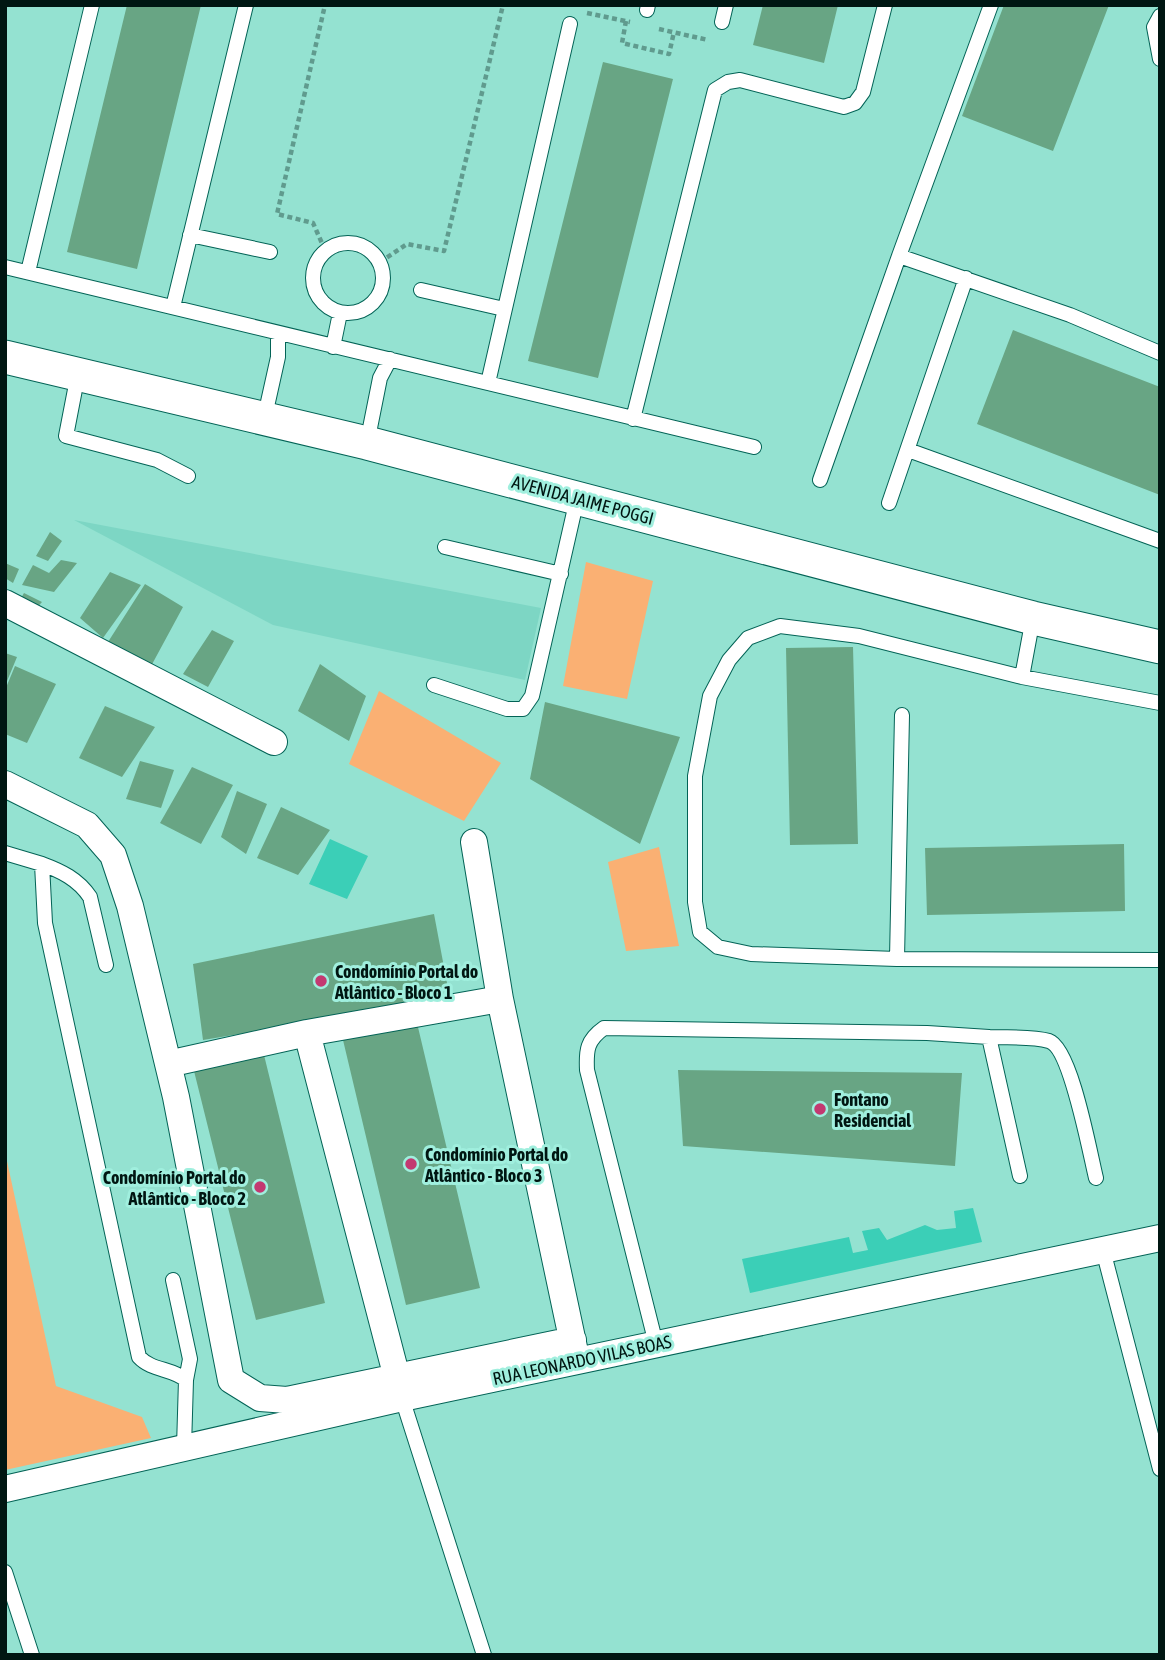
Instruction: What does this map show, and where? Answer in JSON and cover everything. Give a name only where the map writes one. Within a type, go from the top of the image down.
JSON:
[{"type":"street","name":"AVENIDA JAIME POGGI","points":[[5,357],[367,443],[1033,618],[1160,647]]},
{"type":"street","points":[[5,603],[274,742]]},
{"type":"street","points":[[5,784],[87,825],[113,855],[130,906],[168,1064],[231,1380],[260,1398],[287,1399],[399,1387],[307,1033]]},
{"type":"street","points":[[474,842],[500,999],[575,1350]]},
{"type":"street","points":[[168,1064],[307,1033],[500,999]]},
{"type":"street","name":"RUA LEONARDO VILAS BOAS","points":[[5,1489],[184,1447],[399,1387],[575,1350],[656,1344],[1160,1238]]},
{"type":"lane","points":[[28,272],[92,5]]},
{"type":"lane","points":[[173,307],[246,5]]},
{"type":"lane","points":[[722,22],[726,5]]},
{"type":"lane","points":[[633,419],[715,90],[740,79],[844,107],[855,103],[863,92],[885,5]]},
{"type":"lane","points":[[820,481],[991,5]]},
{"type":"lane","points":[[1160,16],[1154,27],[1160,59]]},
{"type":"lane","points":[[488,383],[570,24]]},
{"type":"lane","points":[[190,235],[270,252]]},
{"type":"lane","points":[[339,243],[356,243],[370,250],[380,262],[384,278],[380,293],[370,306],[356,313],[340,313],[325,306],[316,293],[312,278],[315,262],[325,250],[339,243]]},
{"type":"lane","points":[[899,256],[1070,315],[1160,353]]},
{"type":"lane","points":[[5,267],[754,447]]},
{"type":"lane","points":[[889,503],[966,278]]},
{"type":"lane","points":[[421,290],[504,309]]},
{"type":"lane","points":[[333,346],[340,313]]},
{"type":"lane","points":[[264,420],[278,357],[278,333]]},
{"type":"lane","points":[[367,443],[380,378],[390,359]]},
{"type":"lane","points":[[78,374],[65,436],[157,460],[188,476]]},
{"type":"lane","points":[[908,450],[1160,541]]},
{"type":"lane","points":[[434,685],[507,709],[523,709],[532,696],[577,499]]},
{"type":"lane","points":[[445,547],[561,574]]},
{"type":"lane","points":[[1022,677],[1033,618]]},
{"type":"lane","points":[[1160,703],[1022,677],[859,636],[780,626],[748,638],[729,660],[710,696],[695,776],[695,902],[700,932],[718,947],[751,954],[897,959],[1160,960]]},
{"type":"lane","points":[[897,959],[902,715]]},
{"type":"lane","points":[[5,853],[64,872],[84,888],[90,897],[106,965]]},
{"type":"lane","points":[[41,864],[45,923],[139,1357],[147,1366],[186,1380]]},
{"type":"lane","points":[[656,1344],[587,1070],[586,1048],[592,1036],[604,1028],[927,1033],[1049,1041],[1058,1046],[1067,1066],[1096,1178]]},
{"type":"lane","points":[[989,1037],[1020,1176]]},
{"type":"lane","points":[[1103,1250],[1160,1469]]},
{"type":"lane","points":[[173,1280],[190,1359],[186,1380],[184,1447]]},
{"type":"lane","points":[[399,1387],[484,1655]]},
{"type":"lane","points":[[5,1572],[32,1655]]},
{"type":"path","points":[[325,250],[313,223],[277,214],[326,5]]},
{"type":"path","points":[[380,262],[407,244],[444,251],[503,5]]},
{"type":"path","points":[[626,22],[622,43],[669,54],[674,33]]},
{"type":"shaded area","points":[[74,520],[541,608],[525,680],[273,625]]},
{"type":"shaded area","points":[[586,562],[653,581],[627,699],[563,686]]},
{"type":"shaded area","points":[[379,691],[501,763],[464,821],[349,764]]},
{"type":"shaded area","points":[[330,839],[368,856],[347,899],[309,884]]},
{"type":"shaded area","points":[[659,847],[679,946],[626,951],[608,862]]},
{"type":"shaded area","points":[[5,1152],[56,1386],[142,1417],[151,1438],[5,1470]]},
{"type":"shaded area","points":[[973,1208],[982,1242],[750,1293],[742,1259],[849,1237],[853,1253],[868,1250],[862,1231],[879,1228],[887,1240],[925,1225],[937,1230],[956,1228],[954,1211]]},
{"type":"building","points":[[127,5],[201,5],[137,269],[67,252]]},
{"type":"building","points":[[763,5],[838,5],[824,63],[753,45]]},
{"type":"building","points":[[1004,5],[1109,5],[1053,151],[962,116]]},
{"type":"building","points":[[603,62],[673,79],[598,378],[528,361]]},
{"type":"building","points":[[1013,330],[1160,387],[1160,495],[977,424]]},
{"type":"building","points":[[50,532],[62,541],[48,561],[36,556]]},
{"type":"building","points":[[61,560],[77,563],[54,592],[22,585],[33,565],[49,573]]},
{"type":"building","points":[[5,563],[19,569],[13,583],[5,578]]},
{"type":"building","points":[[110,572],[141,585],[103,638],[80,618]]},
{"type":"building","points":[[145,584],[183,607],[150,668],[108,642]]},
{"type":"building","points":[[24,593],[42,602],[33,612],[17,605]]},
{"type":"building","points":[[212,630],[234,641],[208,687],[183,674]]},
{"type":"building","points":[[853,647],[858,844],[790,845],[786,648]]},
{"type":"building","points":[[5,653],[17,657],[5,686]]},
{"type":"building","points":[[320,664],[366,696],[349,741],[298,711]]},
{"type":"building","points":[[15,666],[56,684],[27,743],[5,734],[5,690]]},
{"type":"building","points":[[545,702],[680,737],[640,844],[530,779]]},
{"type":"building","points":[[105,706],[155,727],[122,777],[79,758]]},
{"type":"building","points":[[140,761],[174,770],[161,808],[126,799]]},
{"type":"building","points":[[192,767],[233,785],[201,844],[160,823]]},
{"type":"building","points":[[237,791],[267,804],[246,854],[221,837]]},
{"type":"building","points":[[281,807],[330,830],[298,875],[257,858]]},
{"type":"building","points":[[1124,844],[1125,911],[927,915],[925,848]]},
{"type":"building","name":"Condomínio Portal do Atlântico - Bloco 1","points":[[434,914],[450,999],[203,1040],[193,964]]},
{"type":"building","name":"Condomínio Portal do Atlântico - Bloco 3","points":[[417,1023],[480,1288],[406,1305],[343,1040]]},
{"type":"building","name":"Condomínio Portal do Atlântico - Bloco 2","points":[[264,1055],[325,1303],[256,1320],[194,1071]]},
{"type":"building","name":"Fontano Residencial","points":[[678,1070],[962,1073],[955,1166],[683,1146]]},
{"type":"place","name":"Condomínio Portal do Atlântico - Bloco 1","points":[[321,981]]},
{"type":"place","name":"Fontano Residencial","points":[[820,1109]]},
{"type":"place","name":"Condomínio Portal do Atlântico - Bloco 3","points":[[411,1164]]},
{"type":"place","name":"Condomínio Portal do Atlântico - Bloco 2","points":[[260,1187]]}]
